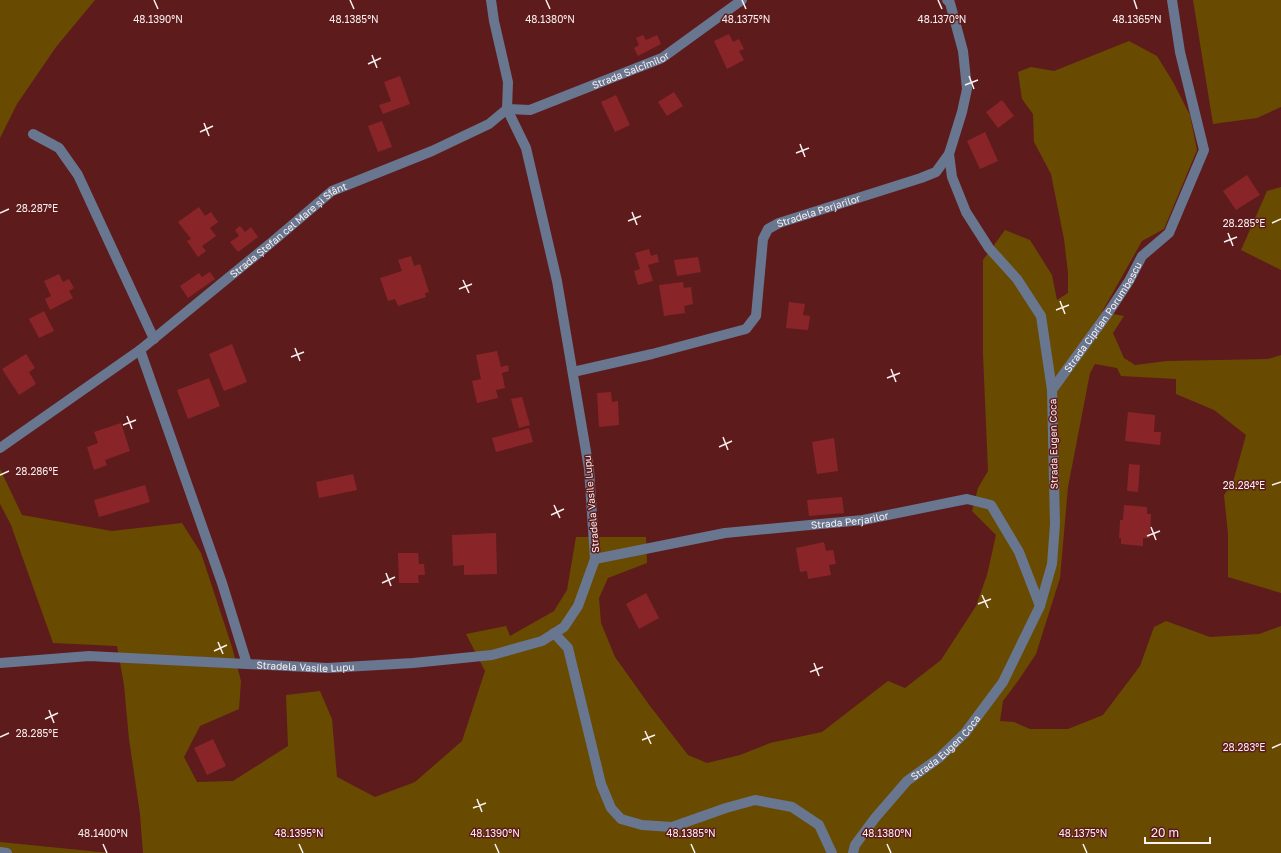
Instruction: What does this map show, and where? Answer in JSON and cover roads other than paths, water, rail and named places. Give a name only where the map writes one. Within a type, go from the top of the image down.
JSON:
[{"type":"street","points":[[491,0],[494,21],[508,82],[507,109]]},
{"type":"street","name":"Strada Salcîmilor","points":[[507,109],[530,110],[662,58],[742,0]]},
{"type":"street","name":"Strada Eugen Coca","points":[[853,853],[855,845],[863,834],[907,781],[939,758],[965,733],[1003,682],[1040,606],[1052,564],[1055,524],[1052,390],[1042,316],[1017,279],[989,248],[966,212],[952,178],[948,154],[962,112],[966,90],[963,51],[950,3],[947,0]]},
{"type":"street","name":"Strada Ciprian Porumbescu","points":[[1052,390],[1108,314],[1129,281],[1142,256],[1169,233],[1204,150],[1180,52],[1172,0]]},
{"type":"street","name":"Strada Ștefan cel Mare și Sfânt","points":[[0,448],[140,350],[332,191],[432,151],[489,124],[507,109]]},
{"type":"street","name":"Stradela Vasile Lupu","points":[[0,663],[89,656],[327,668],[413,663],[492,655],[542,641],[564,628],[578,606],[595,559],[589,469],[557,281],[526,148],[507,109]]},
{"type":"street","points":[[33,134],[59,148],[78,175],[154,339]]},
{"type":"street","name":"Stradela Perjarilor","points":[[573,372],[652,354],[746,329],[756,316],[763,239],[768,229],[780,223],[922,178],[936,172],[948,154]]},
{"type":"street","name":"Stradela Vasile Lupu","points":[[140,350],[222,583],[247,664]]},
{"type":"street","name":"Strada Perjarilor","points":[[595,559],[725,533],[863,520],[967,499],[991,505],[1019,552],[1040,606]]},
{"type":"street","points":[[554,633],[568,648],[601,784],[611,808],[621,819],[642,825],[672,827],[726,808],[755,800],[792,806],[819,825],[832,853]]},
{"type":"street","points":[[0,852],[7,853]]}]
